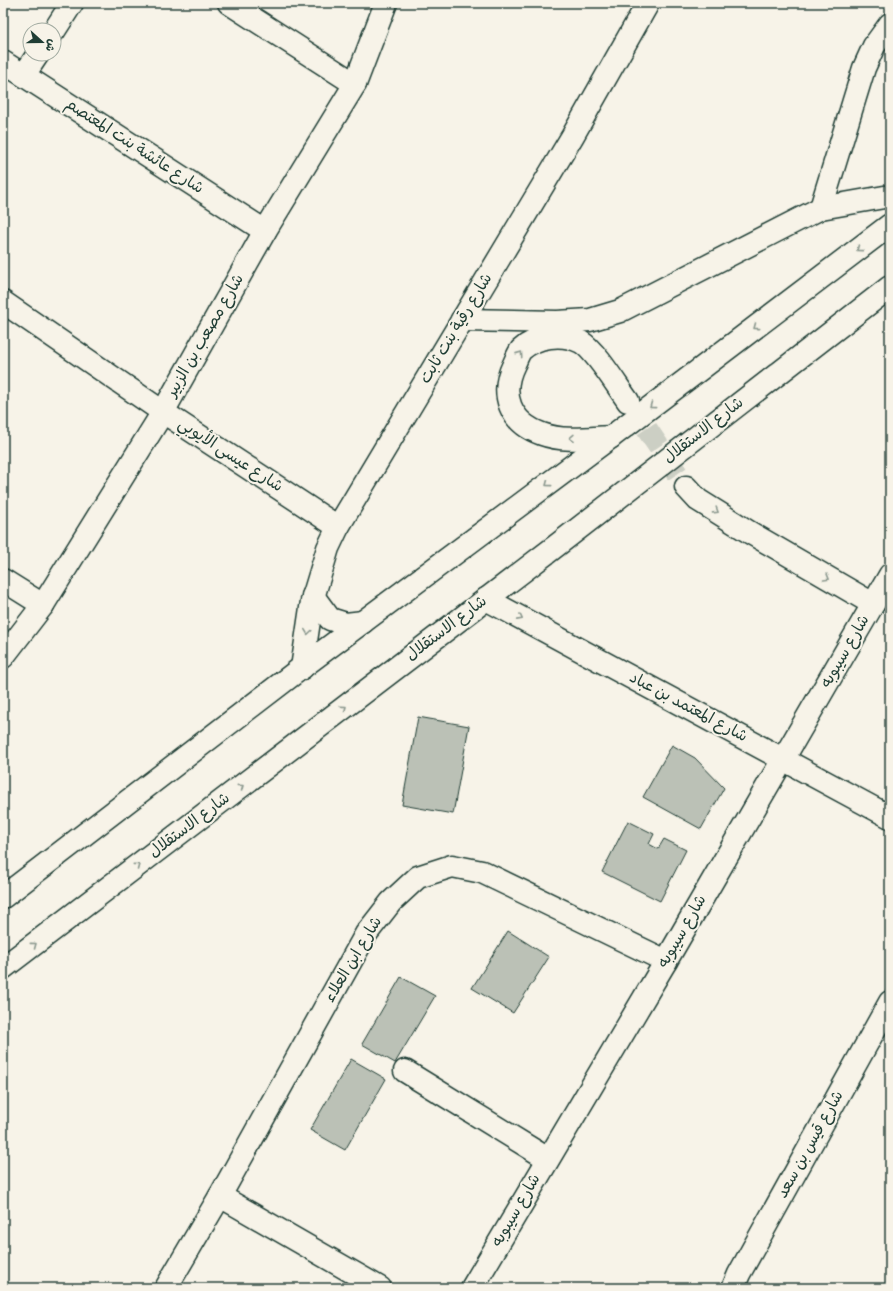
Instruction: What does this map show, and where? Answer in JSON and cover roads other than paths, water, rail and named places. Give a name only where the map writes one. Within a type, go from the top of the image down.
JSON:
[{"type":"main road","points":[[60,22],[72,3]]},
{"type":"main road","points":[[229,3],[355,84]]},
{"type":"main road","name":"شارع مصعب بن الزبير","points":[[3,657],[43,605],[163,412],[266,232],[355,84],[386,3]]},
{"type":"main road","name":"شارع رقية بنت ثابت","points":[[302,668],[313,596],[328,548],[338,527],[572,137],[648,3]]},
{"type":"main road","points":[[821,208],[864,68],[874,46],[890,24]]},
{"type":"main road","name":"شارع عائشة بنت المعتصم","points":[[3,62],[266,232]]},
{"type":"main road","points":[[24,76],[33,62]]},
{"type":"main road","points":[[462,320],[557,322],[590,320],[620,311],[821,208],[885,200]]},
{"type":"main road","points":[[4,896],[302,668],[611,437],[890,225]]},
{"type":"main road","name":"شارع الاستقلال","points":[[3,968],[486,599],[890,287]]},
{"type":"main road","name":"شارع عيسى الأيوبي","points":[[3,302],[163,412],[338,527]]},
{"type":"main road","points":[[611,437],[566,438],[543,435],[528,429],[518,421],[512,412],[508,400],[508,385],[511,370],[520,351],[536,340],[553,336],[571,338],[581,342],[590,349],[628,401]]},
{"type":"main road","points":[[686,487],[698,500],[749,532],[873,604]]},
{"type":"main road","name":"شارع سيبوبه","points":[[472,1288],[784,760],[890,574]]},
{"type":"main road","points":[[3,580],[43,605]]},
{"type":"main road","points":[[313,596],[330,619],[346,624],[364,622]]},
{"type":"main road","name":"شارع المعتمد بن عباد","points":[[486,599],[890,817]]},
{"type":"main road","name":"شارع ابن العلاء","points":[[166,1288],[220,1196],[366,934],[391,902],[418,877],[452,866],[482,872],[666,961]]},
{"type":"main road","name":"شارع قيس بن سعد","points":[[733,1288],[743,1267],[890,1002]]},
{"type":"main road","points":[[405,1071],[548,1159]]},
{"type":"main road","points":[[220,1196],[380,1288]]},
{"type":"tunnel","points":[[628,401],[686,487]]}]
